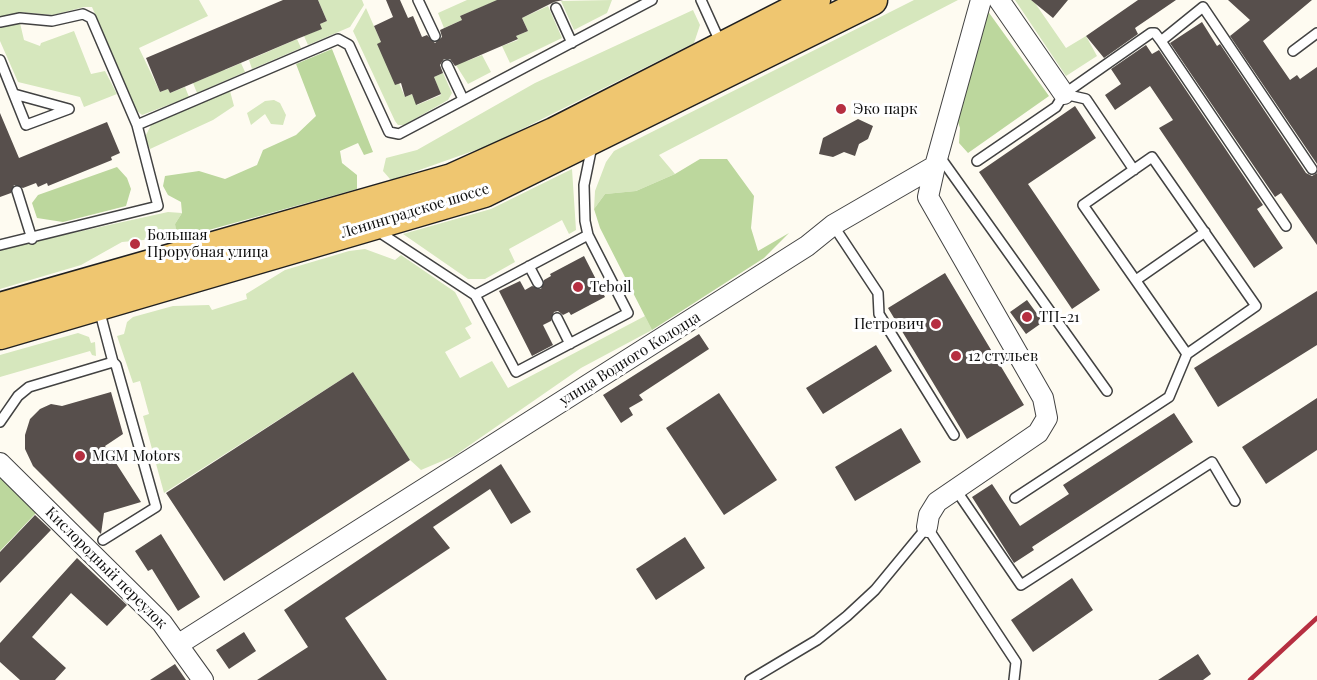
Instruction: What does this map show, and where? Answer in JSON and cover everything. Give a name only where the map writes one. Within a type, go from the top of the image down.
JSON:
[{"type":"main road","name":"Ленинградское шоссе","points":[[0,308],[452,179],[501,159],[723,49],[815,0]]},
{"type":"main road","name":"Ленинградское шоссе","points":[[0,334],[484,192],[872,0]]},
{"type":"street","points":[[927,526],[929,515],[937,502],[1038,433],[1047,418],[1043,398],[928,197],[981,0]]},
{"type":"street","points":[[999,0],[1064,94]]},
{"type":"street","name":"улица Водного Колодца","points":[[179,644],[788,259],[833,225],[937,160]]},
{"type":"street","name":"Кислородный переулок","points":[[0,463],[162,623],[203,680]]},
{"type":"lane","points":[[418,0],[435,36]]},
{"type":"lane","points":[[631,0],[635,10]]},
{"type":"lane","points":[[136,125],[338,39],[349,45],[389,132],[399,134],[652,0]]},
{"type":"lane","points":[[700,0],[723,49]]},
{"type":"lane","points":[[1161,40],[1203,7],[1312,169]]},
{"type":"lane","points":[[556,8],[572,43]]},
{"type":"lane","points":[[0,22],[20,18],[52,21],[83,14],[91,18],[136,125],[158,206],[32,239],[0,244]]},
{"type":"lane","points":[[977,160],[1056,107],[1064,94],[1151,33],[1155,33],[1286,226]]},
{"type":"lane","points":[[1293,51],[1317,33]]},
{"type":"lane","points":[[0,60],[26,125],[69,109],[14,94]]},
{"type":"lane","points":[[447,65],[463,99]]},
{"type":"lane","points":[[1064,94],[1086,99],[1134,170]]},
{"type":"lane","points":[[369,225],[475,295],[516,372],[628,313],[588,235],[585,221],[584,185],[594,138]]},
{"type":"lane","points":[[1015,498],[1169,397],[1186,354],[1256,306],[1152,156],[1083,205],[1186,354]]},
{"type":"lane","points":[[937,160],[1107,391]]},
{"type":"lane","points":[[17,191],[32,239]]},
{"type":"lane","points":[[833,225],[878,293],[879,314],[954,435]]},
{"type":"lane","points":[[1136,280],[1205,232]]},
{"type":"lane","points":[[475,295],[588,235]]},
{"type":"lane","points":[[529,266],[538,283]]},
{"type":"lane","points":[[99,306],[113,362],[156,507],[103,540]]},
{"type":"lane","points":[[557,318],[570,344]]},
{"type":"lane","points":[[0,422],[18,396],[29,387],[113,362]]},
{"type":"lane","points":[[956,490],[1021,585],[1212,462],[1235,501]]},
{"type":"lane","points":[[750,680],[817,640],[847,616],[875,590],[927,526],[1016,662],[1014,680]]},
{"type":"green space","points":[[0,0],[199,0],[208,16],[139,48],[160,92],[168,89],[170,93],[185,87],[189,97],[142,115],[137,111],[92,7],[53,15],[21,12],[0,17]]},
{"type":"green space","points":[[318,0],[362,0],[364,5],[350,27],[308,45],[304,36],[321,29],[320,24],[327,21]]},
{"type":"green space","points":[[467,0],[510,0],[491,3],[460,16],[462,20],[444,28],[438,13]]},
{"type":"green space","points":[[612,0],[607,13],[574,30],[561,1]]},
{"type":"green space","points":[[914,0],[958,0],[659,155],[675,174],[636,191],[605,194],[594,209],[595,191],[606,162],[614,151]]},
{"type":"green space","points":[[1015,0],[1031,0],[1035,3],[1066,48],[1086,36],[1097,56],[1066,76]]},
{"type":"green space","points":[[548,6],[562,38],[510,63],[502,46],[518,40],[516,36],[528,31],[522,18]]},
{"type":"green space","points":[[366,8],[405,97],[412,94],[417,105],[441,95],[434,77],[443,73],[452,93],[448,100],[404,125],[398,125],[353,31]]},
{"type":"green space","points":[[693,10],[700,25],[694,43],[490,145],[394,179],[390,179],[383,171],[386,158],[417,150],[535,83]]},
{"type":"green space","points":[[987,10],[1049,96],[968,153],[959,143],[960,128],[957,119]]},
{"type":"green space","points":[[20,23],[24,40],[40,46],[41,43],[74,31],[91,74],[105,71],[117,94],[84,107],[80,97],[18,82],[0,41],[0,28]]},
{"type":"green space","points":[[297,39],[301,48],[252,69],[249,60]]},
{"type":"green space","points":[[332,49],[373,152],[364,155],[358,143],[340,151],[342,163],[357,175],[357,189],[187,236],[176,231],[175,224],[182,213],[181,202],[168,195],[163,186],[165,176],[199,171],[225,179],[257,165],[263,150],[296,135],[316,116],[296,64]]},
{"type":"green space","points":[[482,55],[491,72],[468,84],[454,62],[467,61]]},
{"type":"green space","points":[[241,63],[245,72],[197,93],[193,83],[210,76],[223,65],[225,70]]},
{"type":"green space","points":[[230,91],[234,106],[213,120],[150,149],[145,137],[151,125]]},
{"type":"green space","points":[[274,100],[280,103],[286,115],[283,125],[271,124],[265,114],[251,125],[247,113],[265,101]]},
{"type":"green space","points":[[700,159],[727,159],[754,196],[751,228],[758,251],[789,233],[764,258],[652,330],[600,228],[594,209],[605,194],[636,191],[675,174]]},
{"type":"green space","points":[[117,167],[127,178],[131,189],[126,206],[63,222],[37,218],[32,203],[38,195]]},
{"type":"green space","points":[[572,169],[576,230],[569,234],[562,220],[509,249],[515,262],[485,279],[468,279],[403,234],[491,209]]},
{"type":"green space","points":[[168,212],[182,213],[175,224],[176,231],[186,236],[122,242],[81,265],[0,289],[0,249]]},
{"type":"green space","points":[[365,249],[395,260],[401,255],[455,292],[472,324],[465,328],[471,338],[445,352],[460,378],[492,361],[508,388],[645,316],[652,330],[581,368],[454,456],[421,470],[410,460],[353,372],[164,493],[143,416],[149,414],[140,381],[133,383],[117,336],[124,334],[127,322],[133,317],[173,306],[209,305],[212,310],[247,299],[246,294],[285,270],[349,251]]},
{"type":"green space","points":[[78,333],[89,337],[91,343],[95,342],[96,356],[90,351],[0,377],[0,355]]},
{"type":"green space","points":[[0,477],[36,513],[0,551]]},
{"type":"building","points":[[283,0],[318,0],[327,21],[320,24],[322,29],[170,93],[168,89],[160,92],[146,58]]},
{"type":"building","points":[[386,0],[400,0],[408,18],[413,16],[422,37],[427,35],[435,43],[442,37],[440,30],[462,20],[460,16],[497,0],[563,0],[522,18],[528,31],[516,36],[518,39],[455,66],[450,59],[444,59],[440,65],[443,73],[434,77],[441,94],[416,105],[412,94],[405,97],[401,83],[395,85],[377,44],[381,42],[374,26],[393,17]]},
{"type":"building","points":[[1031,0],[1068,0],[1053,18]]},
{"type":"building","points":[[1138,0],[1176,0],[1135,28],[1138,34],[1104,58],[1086,36]]},
{"type":"building","points":[[1228,0],[1312,0],[1263,41],[1290,80],[1297,75],[1300,79],[1317,67],[1317,164],[1230,36],[1250,20]]},
{"type":"building","points":[[1202,22],[1217,46],[1220,44],[1306,173],[1312,176],[1317,173],[1317,245],[1281,193],[1275,197],[1170,43]]},
{"type":"building","points":[[1146,45],[1152,54],[1159,50],[1263,205],[1257,209],[1283,248],[1254,268],[1159,128],[1173,120],[1150,86],[1115,110],[1105,95],[1121,84],[1111,69]]},
{"type":"building","points":[[1075,106],[1096,138],[1028,184],[1100,290],[1072,309],[979,172]]},
{"type":"building","points":[[0,113],[19,158],[107,122],[120,153],[111,157],[112,160],[48,186],[47,183],[38,187],[36,183],[23,188],[14,185],[11,193],[0,197]]},
{"type":"building","points":[[858,119],[873,126],[868,139],[859,144],[855,156],[844,152],[833,157],[819,154],[823,138]]},
{"type":"building","points":[[584,256],[605,297],[571,315],[569,312],[563,315],[558,311],[554,312],[551,321],[543,325],[553,345],[532,356],[499,291],[520,281],[525,290],[532,286],[541,289],[544,280],[551,276],[550,274]]},
{"type":"building","name":"12 стульев","points":[[945,273],[1024,405],[967,439],[888,308]]},
{"type":"building","points":[[1317,291],[1317,345],[1218,407],[1194,368]]},
{"type":"building","name":"ТП-21","points":[[1027,300],[1043,322],[1026,334],[1010,312]]},
{"type":"building","points":[[699,334],[709,349],[639,395],[643,400],[629,408],[633,415],[621,423],[603,395]]},
{"type":"building","points":[[876,345],[892,371],[823,414],[806,388]]},
{"type":"building","points":[[353,372],[410,460],[224,581],[166,493]]},
{"type":"building","name":"MGM Motors","points":[[111,392],[123,434],[105,446],[141,502],[104,513],[101,534],[33,466],[25,449],[25,435],[30,419],[40,409],[51,404],[62,406]]},
{"type":"building","points":[[719,393],[777,480],[724,515],[666,428]]},
{"type":"building","points":[[1317,398],[1317,450],[1266,484],[1242,447]]},
{"type":"building","points":[[1174,413],[1193,442],[1032,547],[1034,550],[1014,563],[972,497],[992,484],[1020,526],[1069,494],[1063,485]]},
{"type":"building","points":[[901,428],[921,462],[855,501],[835,467]]},
{"type":"building","points":[[501,464],[531,512],[511,524],[490,489],[433,527],[450,548],[345,618],[387,680],[257,680],[308,647],[284,610]]},
{"type":"building","points":[[35,515],[51,530],[0,583],[0,552]]},
{"type":"building","points":[[161,534],[200,597],[178,611],[152,569],[148,571],[135,551]]},
{"type":"building","points":[[685,537],[705,568],[656,600],[636,569]]},
{"type":"building","points":[[77,558],[127,605],[107,626],[71,593],[32,637],[66,668],[55,680],[20,680],[0,662],[0,643]]},
{"type":"building","points":[[1072,578],[1093,610],[1033,652],[1011,620]]},
{"type":"building","points":[[244,632],[256,651],[229,669],[216,650]]},
{"type":"building","points":[[1198,654],[1211,674],[1203,680],[1158,680]]},
{"type":"building","points":[[175,664],[186,680],[150,680]]},
{"type":"railway","points":[[1250,680],[1317,618]]},
{"type":"place","name":"Эко парк","points":[[841,109]]},
{"type":"place","name":"Большая Прорубная улица","points":[[135,244]]},
{"type":"place","name":"Teboil","points":[[578,287]]},
{"type":"place","name":"ТП-21","points":[[1027,317]]},
{"type":"place","name":"Петрович","points":[[936,324]]},
{"type":"place","name":"12 стульев","points":[[956,356]]},
{"type":"place","name":"MGM Motors","points":[[80,456]]}]
